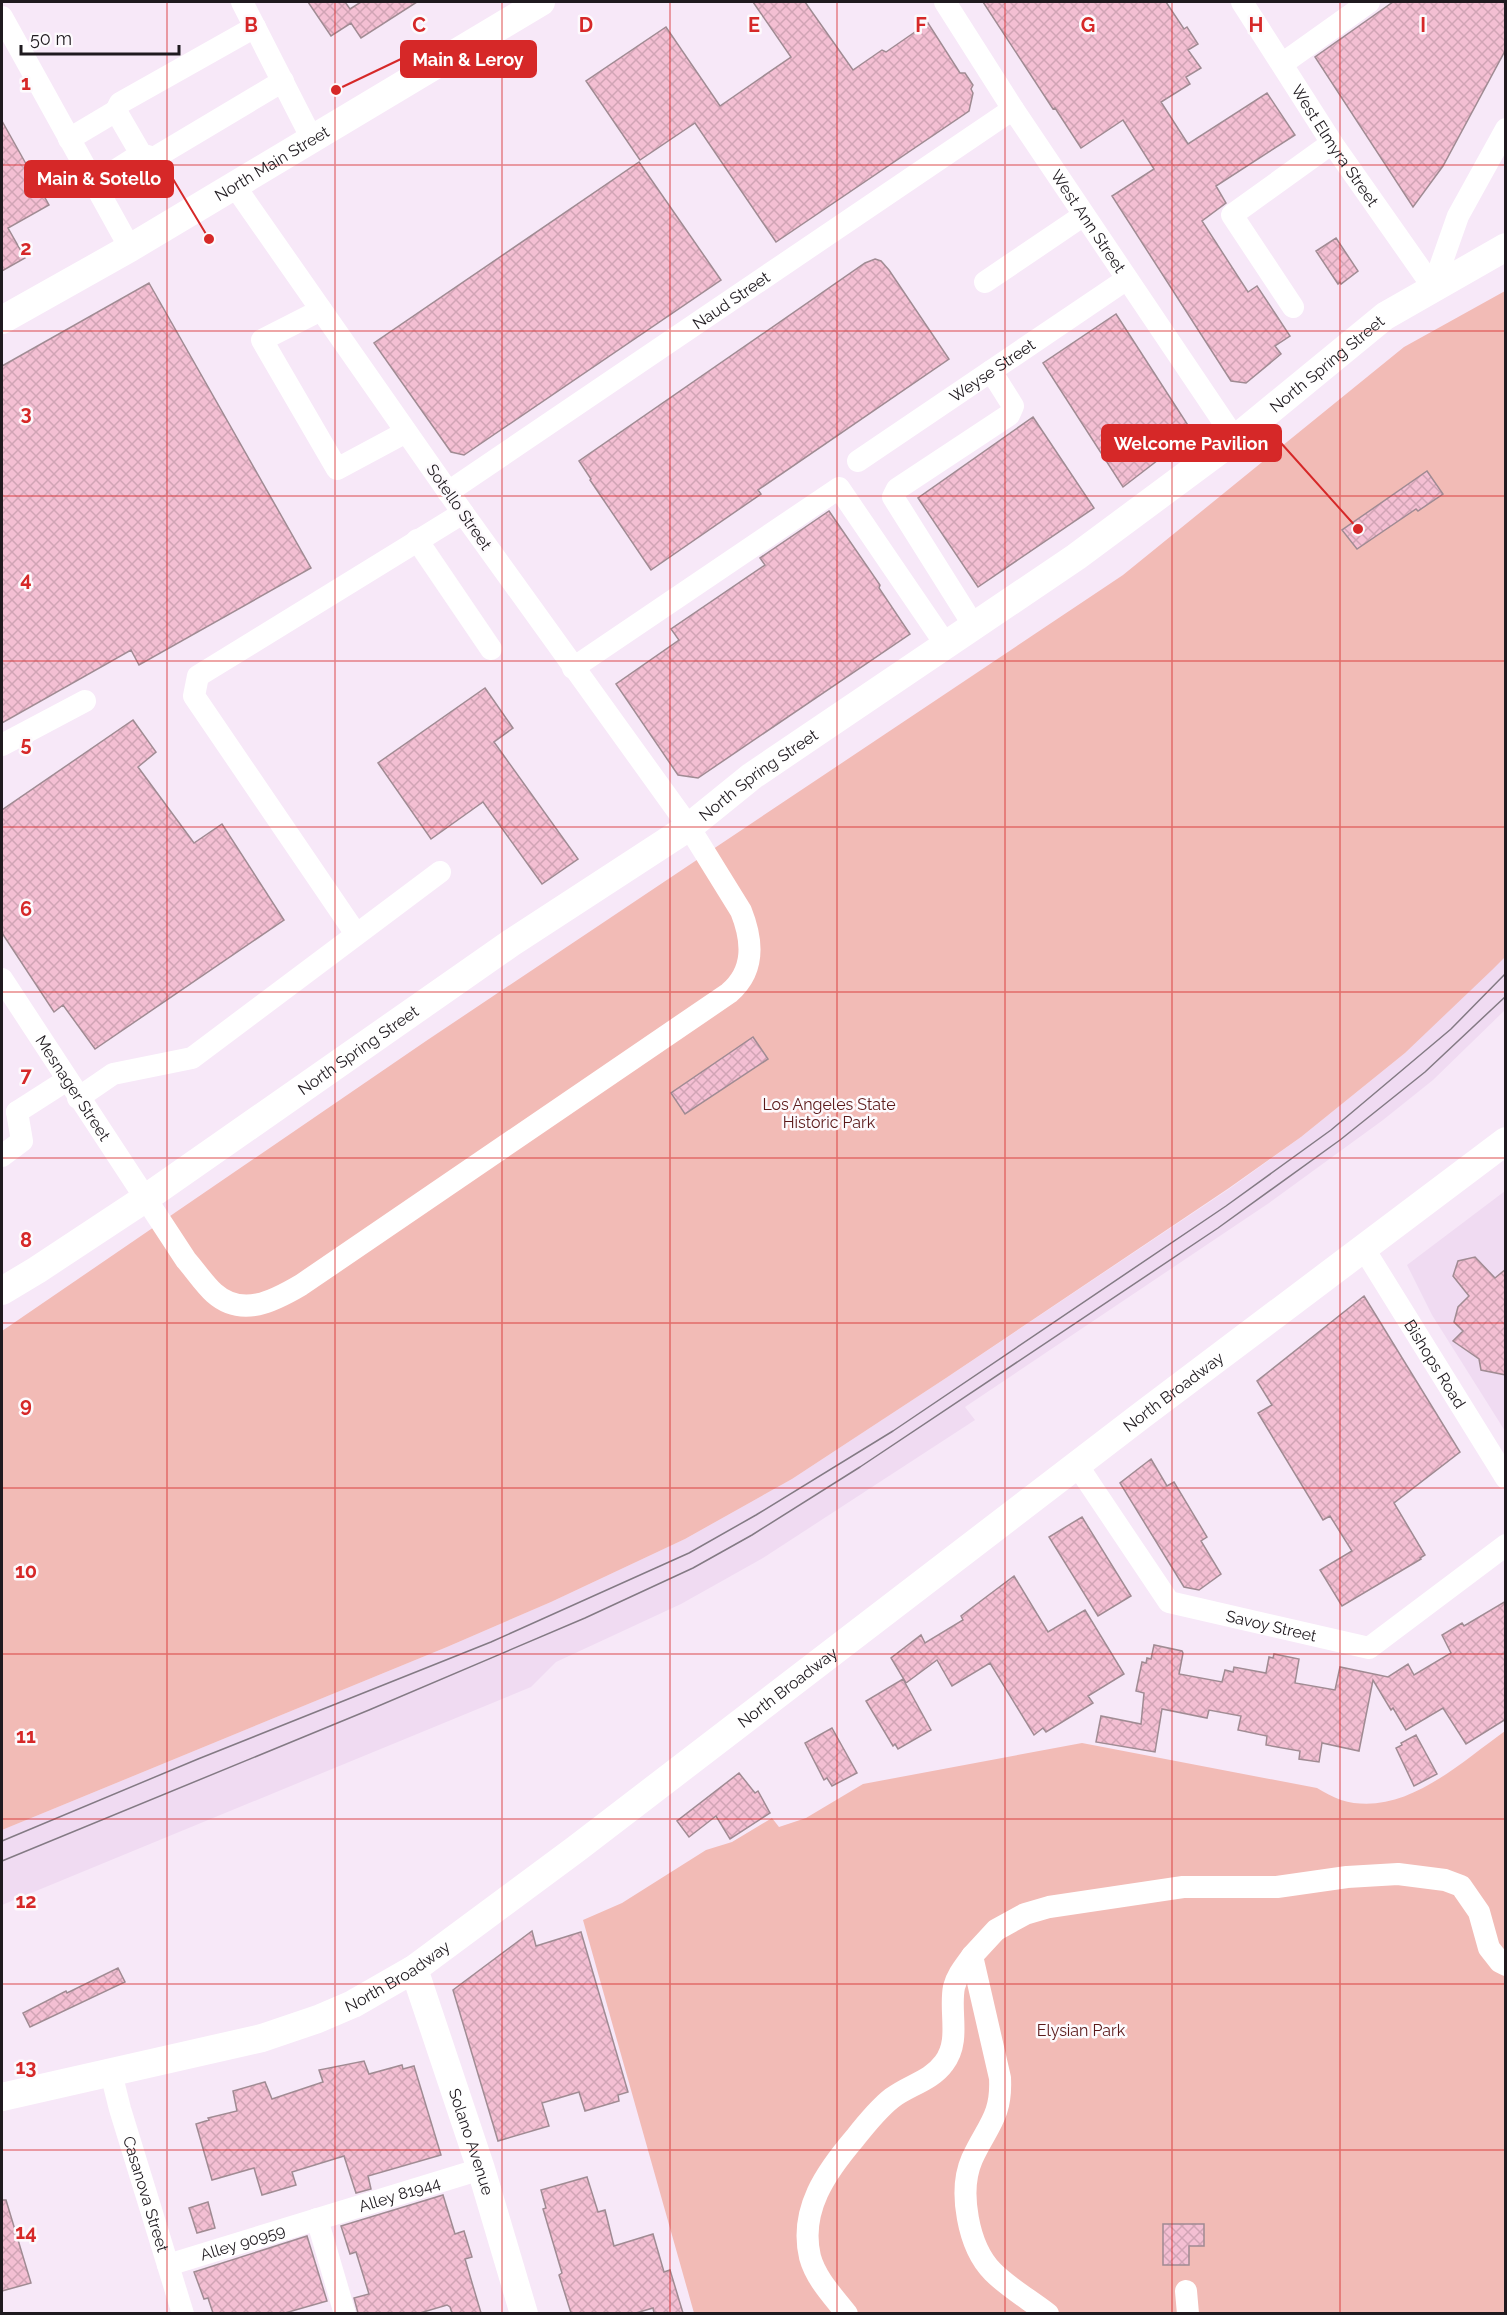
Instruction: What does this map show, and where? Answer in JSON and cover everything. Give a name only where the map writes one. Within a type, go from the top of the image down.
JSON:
[{"type":"main road","name":"North Main Street","points":[[2,320],[130,248],[541,2]]},
{"type":"main road","name":"North Spring Street","points":[[2,1291],[146,1198],[511,943],[688,827],[752,776],[1076,557],[1235,439],[1384,316],[1506,247]]},
{"type":"main road","name":"North Broadway","points":[[2,2097],[262,2038],[318,2019],[353,2004],[414,1969],[576,1849],[1077,1465],[1506,1141]]},
{"type":"main road","name":"Solano Avenue","points":[[414,1969],[481,2169],[524,2313]]},
{"type":"street","points":[[242,2],[312,139]]},
{"type":"street","name":"West Ann Street","points":[[945,2],[1013,109],[1235,439]]},
{"type":"street","name":"West Elmyra Street","points":[[1242,2],[1332,143],[1433,287]]},
{"type":"street","points":[[1282,64],[1369,2]]},
{"type":"street","points":[[2,17],[130,248]]},
{"type":"street","points":[[69,139],[118,107],[255,27]]},
{"type":"street","points":[[118,107],[141,154],[154,158],[283,81]]},
{"type":"street","name":"Naud Street","points":[[448,492],[1013,109]]},
{"type":"street","points":[[1433,287],[1458,216],[1506,129]]},
{"type":"street","points":[[1293,307],[1233,215],[1332,143]]},
{"type":"street","points":[[94,184],[141,154]]},
{"type":"street","name":"Sotello Street","points":[[234,185],[448,492],[688,827]]},
{"type":"street","points":[[985,282],[1084,215]]},
{"type":"street","name":"Weyse Street","points":[[858,461],[1126,279]]},
{"type":"street","points":[[321,310],[262,340],[337,468],[406,432]]},
{"type":"street","points":[[974,626],[893,497],[897,489],[1009,415],[1013,406],[991,371]]},
{"type":"street","points":[[573,668],[839,488],[946,645]]},
{"type":"street","points":[[356,934],[194,696],[198,676],[463,513]]},
{"type":"street","points":[[417,540],[491,649]]},
{"type":"street","points":[[2,745],[85,701]]},
{"type":"street","name":"Mesnager Street","points":[[2,979],[186,1260],[214,1293],[229,1302],[244,1306],[261,1305],[277,1299],[301,1284],[739,985],[746,974],[750,959],[749,934],[741,911],[688,827]]},
{"type":"street","points":[[2,1156],[22,1141],[9,1108],[73,1089],[113,1074],[192,1058],[440,872]]},
{"type":"street","name":"Bishops Road","points":[[1364,1249],[1506,1478]]},
{"type":"street","name":"Savoy Street","points":[[1077,1465],[1169,1602],[1369,1648],[1506,1545]]},
{"type":"street","points":[[847,2313],[820,2280],[810,2257],[807,2231],[812,2205],[820,2184],[835,2161],[868,2122],[893,2098],[936,2073],[946,2060],[953,2043],[954,1989],[957,1977],[972,1956],[996,1930],[1025,1914],[1049,1907],[1183,1887],[1277,1887],[1347,1877],[1398,1874],[1445,1880],[1461,1886],[1479,1912],[1489,1948],[1500,1962],[1506,1965]]},
{"type":"street","points":[[972,1956],[1000,2078],[1001,2097],[997,2112],[971,2161],[966,2186],[966,2213],[976,2245],[991,2270],[1005,2284],[1048,2313]]},
{"type":"street","name":"Casanova Street","points":[[111,2073],[183,2313]]},
{"type":"street","name":"Alley 81944","points":[[317,2219],[481,2169]]},
{"type":"street","points":[[317,2219],[345,2313]]},
{"type":"street","name":"Alley 90959","points":[[168,2265],[317,2219]]},
{"type":"shaded area","points":[[1505,956],[1505,1010],[1433,1080],[1383,1120],[1269,1203],[965,1407],[975,1420],[763,1558],[681,1604],[556,1662],[531,1687],[2,1905],[2,1830],[551,1602],[685,1539],[792,1479],[1229,1189],[1301,1137],[1405,1053]]},
{"type":"shaded area","points":[[1505,1191],[1505,1431],[1432,1315],[1407,1265]]},
{"type":"green space","name":"Los Angeles State Historic Park","points":[[1505,291],[1506,956],[1405,1053],[1301,1137],[1229,1188],[792,1479],[685,1539],[551,1602],[2,1830],[2,1331],[426,1041],[1123,575],[1404,347]]},
{"type":"green space","name":"Elysian Park","points":[[1505,1731],[1505,2313],[694,2313],[583,1920],[622,1903],[706,1850],[732,1842],[772,1818],[779,1827],[806,1818],[863,1784],[1082,1743],[1317,1788],[1341,1800],[1364,1804],[1386,1802],[1429,1785]]},
{"type":"building","points":[[308,2],[345,2],[350,9],[361,2],[417,2],[361,38],[351,23],[331,36]]},
{"type":"building","points":[[753,2],[805,2],[853,70],[882,50],[886,52],[928,23],[960,73],[965,73],[973,85],[969,111],[776,242],[695,123],[640,160],[586,81],[666,27],[720,106],[791,57]]},
{"type":"building","points":[[983,2],[1166,2],[1184,29],[1187,27],[1198,44],[1188,50],[1201,68],[1186,77],[1190,84],[1161,102],[1188,144],[1267,93],[1295,135],[1216,186],[1226,203],[1202,221],[1248,292],[1257,286],[1290,336],[1275,346],[1281,354],[1246,383],[1231,381],[1112,196],[1154,169],[1123,120],[1081,148]]},
{"type":"building","points":[[1393,2],[1506,2],[1506,49],[1443,166],[1413,207],[1315,57]]},
{"type":"building","points":[[2,121],[49,205],[8,228],[25,258],[2,271]]},
{"type":"building","points":[[639,162],[721,280],[464,455],[451,452],[374,343]]},
{"type":"building","points":[[1336,238],[1358,271],[1341,284],[1340,282],[1338,284],[1316,251]]},
{"type":"building","points":[[875,259],[881,261],[889,270],[949,359],[758,490],[761,494],[651,570],[579,461],[865,263]]},
{"type":"building","points":[[149,283],[311,568],[139,665],[131,650],[2,723],[2,366]]},
{"type":"building","points":[[1116,314],[1193,433],[1123,487],[1043,363]]},
{"type":"building","points":[[1033,417],[1094,508],[978,587],[918,498]]},
{"type":"building","points":[[1427,471],[1443,494],[1418,511],[1416,509],[1357,549],[1342,530]]},
{"type":"building","points":[[829,511],[880,585],[879,588],[910,634],[698,778],[678,775],[616,684],[679,640],[671,629],[765,565],[760,558]]},
{"type":"building","points":[[485,688],[513,728],[494,742],[578,859],[542,884],[483,802],[431,839],[378,763]]},
{"type":"building","points":[[133,720],[156,752],[138,767],[194,843],[222,824],[284,920],[95,1049],[63,1005],[54,1012],[2,933],[2,810]]},
{"type":"building","points":[[753,1037],[768,1059],[685,1114],[671,1093]]},
{"type":"building","points":[[1475,1257],[1495,1278],[1506,1269],[1506,1375],[1481,1370],[1479,1359],[1453,1341],[1463,1331],[1454,1322],[1458,1307],[1469,1296],[1453,1276],[1458,1261]]},
{"type":"building","points":[[1364,1296],[1460,1452],[1394,1503],[1425,1555],[1342,1606],[1320,1570],[1352,1551],[1330,1516],[1323,1520],[1258,1413],[1272,1405],[1257,1381]]},
{"type":"building","points":[[1151,1459],[1167,1486],[1174,1482],[1207,1537],[1201,1541],[1221,1574],[1199,1590],[1184,1587],[1120,1483]]},
{"type":"building","points":[[1082,1517],[1131,1596],[1098,1616],[1049,1537]]},
{"type":"building","points":[[1014,1576],[1048,1632],[1085,1610],[1124,1674],[1088,1696],[1093,1703],[1046,1732],[1043,1728],[1034,1735],[990,1663],[952,1686],[937,1660],[906,1683],[891,1658],[921,1635],[925,1643],[963,1620],[961,1616]]},
{"type":"building","points":[[1506,1601],[1506,1719],[1466,1744],[1443,1708],[1406,1730],[1373,1680],[1359,1751],[1322,1743],[1319,1762],[1299,1759],[1300,1751],[1266,1745],[1267,1736],[1238,1730],[1241,1716],[1209,1710],[1207,1718],[1162,1709],[1155,1752],[1096,1742],[1101,1716],[1141,1724],[1144,1693],[1136,1691],[1142,1662],[1146,1663],[1147,1658],[1151,1659],[1154,1645],[1182,1651],[1179,1674],[1222,1682],[1225,1670],[1233,1672],[1234,1667],[1266,1673],[1269,1657],[1273,1658],[1274,1654],[1299,1659],[1295,1683],[1335,1690],[1340,1667],[1388,1677],[1408,1664],[1414,1675],[1451,1653],[1442,1635],[1462,1623],[1464,1626]]},
{"type":"building","points":[[903,1679],[931,1730],[898,1749],[895,1744],[893,1746],[866,1701]]},
{"type":"building","points":[[832,1728],[857,1773],[832,1786],[827,1778],[824,1780],[805,1743]]},
{"type":"building","points":[[1416,1735],[1437,1774],[1414,1786],[1396,1748]]},
{"type":"building","points":[[739,1773],[755,1793],[758,1791],[770,1813],[730,1839],[716,1816],[689,1837],[677,1821]]},
{"type":"building","points":[[532,1931],[536,1946],[581,1932],[628,2092],[618,2095],[619,2101],[585,2111],[579,2092],[542,2103],[549,2126],[498,2141],[453,1990]]},
{"type":"building","points":[[118,1968],[125,1982],[30,2027],[23,2013]]},
{"type":"building","points":[[364,2061],[369,2074],[402,2065],[403,2069],[414,2066],[441,2155],[368,2176],[371,2189],[356,2193],[344,2156],[292,2172],[296,2185],[262,2195],[254,2168],[212,2180],[196,2124],[209,2120],[208,2118],[237,2111],[233,2091],[265,2082],[272,2099],[323,2082],[319,2070]]},
{"type":"building","points":[[587,2177],[598,2212],[605,2210],[614,2246],[653,2234],[664,2272],[670,2270],[683,2313],[654,2313],[653,2308],[636,2313],[571,2313],[559,2275],[562,2273],[543,2209],[546,2208],[541,2190]]},
{"type":"building","points":[[443,2195],[455,2234],[464,2231],[472,2257],[465,2259],[481,2313],[452,2313],[447,2305],[420,2313],[358,2313],[354,2298],[369,2294],[356,2252],[350,2254],[341,2226]]},
{"type":"building","points":[[2,2200],[6,2200],[31,2283],[2,2291]]},
{"type":"building","points":[[208,2202],[215,2228],[197,2233],[189,2208]]},
{"type":"building","points":[[1163,2224],[1204,2224],[1204,2246],[1189,2246],[1189,2265],[1163,2265]]},
{"type":"building","points":[[307,2236],[327,2301],[285,2313],[213,2313],[208,2298],[204,2299],[194,2272]]},
{"type":"tram line","points":[[2,1841],[198,1759],[491,1642],[689,1553],[756,1515],[893,1431],[1226,1206],[1331,1130],[1451,1029],[1506,973]]},
{"type":"tram line","points":[[2,1861],[369,1710],[585,1618],[693,1568],[752,1535],[860,1467],[1218,1228],[1340,1140],[1425,1072],[1506,996]]},
{"type":"place","name":"Main & Leroy","points":[[336,90]]},
{"type":"place","name":"Main & Sotello","points":[[209,239]]},
{"type":"place","name":"Welcome Pavilion","points":[[1358,529]]}]
